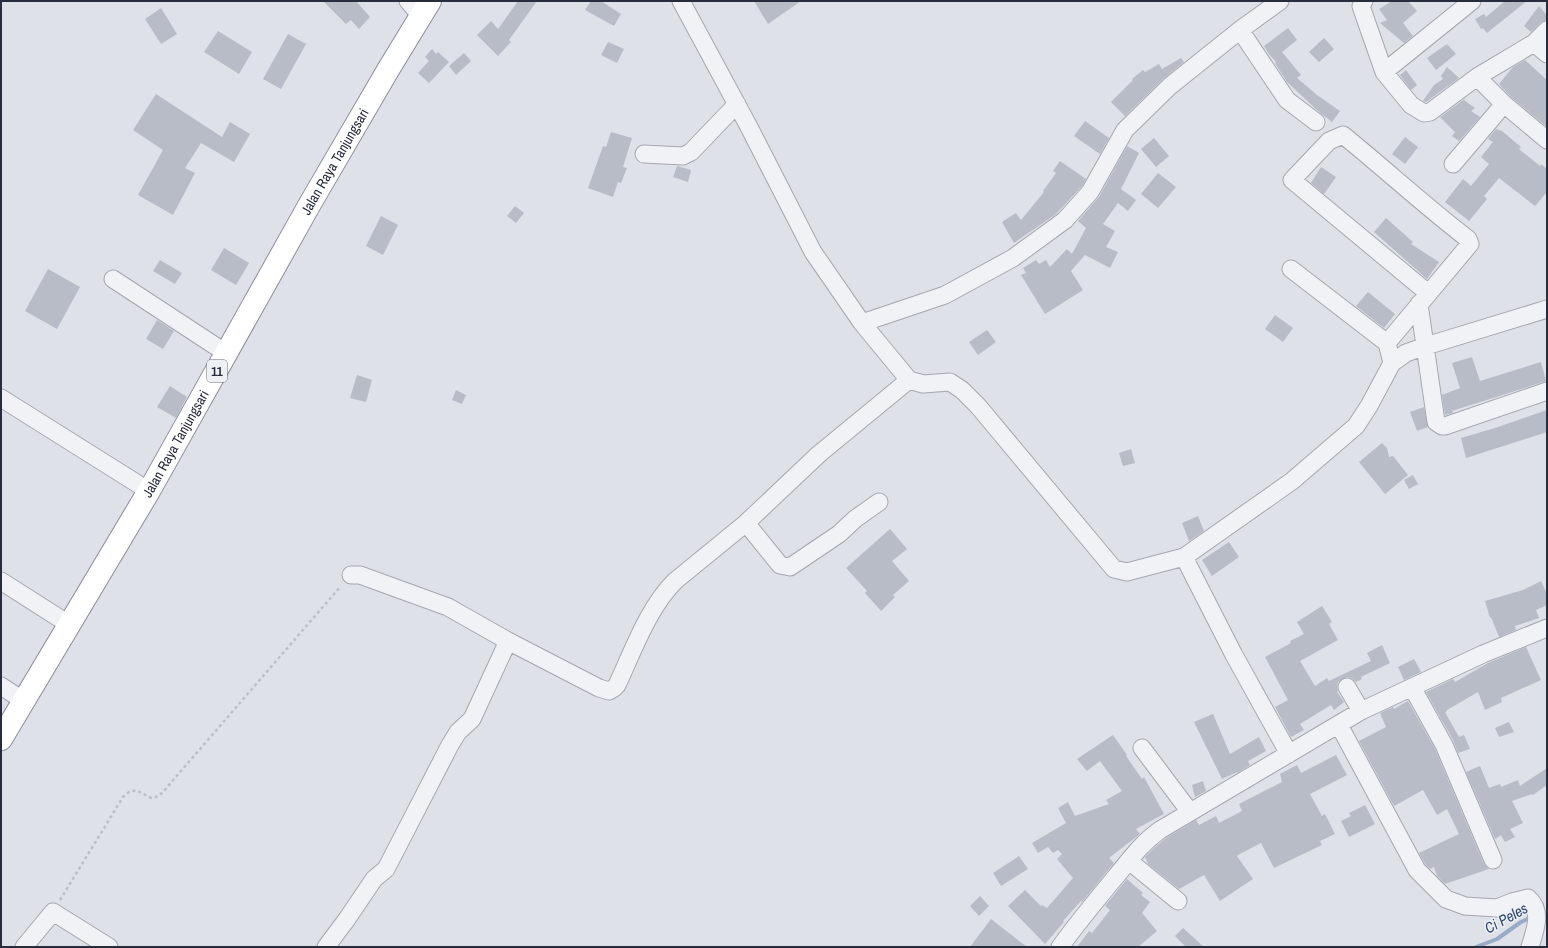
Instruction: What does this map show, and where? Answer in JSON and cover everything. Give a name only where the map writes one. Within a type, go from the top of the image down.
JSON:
[{"type":"highway","name":"Jalan Raya Tanjungsari","points":[[1,739],[149,491],[311,202],[388,70],[420,6]]},
{"type":"street","points":[[681,1],[737,104],[813,252],[862,323],[909,380],[922,384],[950,382],[962,390],[978,406],[1114,569],[1127,572],[1184,557],[1292,481],[1356,426],[1369,406],[1392,363],[1406,353],[1547,309]]},
{"type":"street","points":[[862,323],[945,295],[1013,258],[1065,220],[1090,192],[1125,130],[1170,86],[1240,30],[1280,1]]},
{"type":"street","points":[[1364,1],[1362,6],[1363,12],[1384,72],[1410,105],[1424,113],[1430,112],[1477,77],[1534,43],[1547,30]]},
{"type":"street","points":[[1384,72],[1472,1]]},
{"type":"street","points":[[1240,30],[1288,100],[1316,122]]},
{"type":"street","points":[[1534,43],[1547,54]]},
{"type":"street","points":[[1477,77],[1504,104],[1547,140]]},
{"type":"street","points":[[644,154],[683,156],[691,152],[737,104]]},
{"type":"street","points":[[1453,164],[1504,104]]},
{"type":"street","points":[[1387,343],[1424,298],[1467,249],[1470,244],[1468,239],[1342,135],[1329,141],[1292,180],[1424,298],[1426,346],[1436,422],[1442,426],[1445,426],[1547,391]]},
{"type":"street","points":[[1291,269],[1387,343],[1392,363]]},
{"type":"street","points":[[113,279],[226,353]]},
{"type":"street","points":[[351,574],[360,575],[448,606],[508,641],[598,688],[606,691],[611,690],[617,685],[652,611],[666,590],[746,523],[819,454],[909,380]]},
{"type":"street","points":[[1,398],[149,491]]},
{"type":"street","points":[[746,523],[780,565],[790,567],[839,534],[879,502]]},
{"type":"street","points":[[1184,557],[1234,655],[1289,754]]},
{"type":"street","points":[[1,581],[70,625]]},
{"type":"street","points":[[1060,947],[1084,914],[1147,839],[1361,711],[1483,654],[1547,628]]},
{"type":"street","points":[[326,947],[371,883],[386,869],[450,745],[458,732],[472,719],[508,641]]},
{"type":"street","points":[[1,686],[24,701]]},
{"type":"street","points":[[1347,687],[1361,711]]},
{"type":"street","points":[[1412,687],[1444,745],[1493,860]]},
{"type":"street","points":[[1339,725],[1417,870],[1446,899],[1465,906],[1497,908],[1528,898],[1534,903],[1536,914],[1530,947]]},
{"type":"street","points":[[1142,748],[1190,812]]},
{"type":"street","points":[[1129,861],[1178,901]]},
{"type":"street","points":[[24,947],[52,912],[108,947]]},
{"type":"path","points":[[52,912],[123,797],[129,791],[136,790],[151,798],[162,793],[351,574]]},
{"type":"building","points":[[323,1],[356,1],[370,17],[359,29],[351,20],[346,24]]},
{"type":"building","points":[[518,1],[537,1],[509,40],[511,42],[498,56],[477,35],[491,21],[498,29]]},
{"type":"building","points":[[591,1],[601,1],[621,14],[614,26],[585,10]]},
{"type":"building","points":[[754,1],[801,1],[768,24]]},
{"type":"building","points":[[1392,1],[1408,1],[1417,11],[1403,23],[1413,36],[1404,43],[1380,23],[1387,20],[1379,9]]},
{"type":"building","points":[[1505,1],[1527,1],[1487,33],[1483,28],[1481,29],[1475,19],[1484,14],[1486,17]]},
{"type":"building","points":[[1539,6],[1547,15],[1547,20],[1540,23],[1531,32],[1524,26]]},
{"type":"building","points":[[161,8],[177,34],[161,44],[145,19]]},
{"type":"building","points":[[1288,28],[1297,40],[1282,52],[1301,75],[1297,78],[1317,95],[1340,111],[1332,122],[1287,82],[1275,63],[1276,62],[1264,46]]},
{"type":"building","points":[[218,31],[252,52],[239,74],[204,52]]},
{"type":"building","points":[[288,34],[306,44],[281,89],[263,79]]},
{"type":"building","points":[[1324,38],[1334,49],[1319,62],[1309,52]]},
{"type":"building","points":[[608,42],[624,49],[617,63],[601,55]]},
{"type":"building","points":[[1447,44],[1456,54],[1436,70],[1427,58]]},
{"type":"building","points":[[432,49],[436,54],[438,52],[449,62],[429,83],[418,73],[429,61],[425,57]]},
{"type":"building","points":[[464,53],[471,61],[456,75],[449,66]]},
{"type":"building","points":[[1181,58],[1184,62],[1163,79],[1125,116],[1111,102],[1133,80],[1132,79],[1143,70],[1145,72],[1159,64],[1162,69]]},
{"type":"building","points":[[1525,60],[1547,80],[1547,127],[1511,97],[1499,84],[1513,67]]},
{"type":"building","points":[[1447,67],[1459,78],[1426,102],[1423,101],[1434,85],[1443,79],[1441,76]]},
{"type":"building","points":[[1406,70],[1417,85],[1411,90],[1400,75]]},
{"type":"building","points":[[156,94],[222,137],[230,122],[250,134],[234,162],[201,143],[185,168],[195,173],[173,215],[138,195],[163,150],[133,130]]},
{"type":"building","points":[[1466,98],[1464,100],[1475,108],[1471,111],[1480,117],[1459,141],[1452,136],[1455,132],[1440,117]]},
{"type":"building","points":[[1085,121],[1109,138],[1100,154],[1074,136]]},
{"type":"building","points":[[1496,129],[1502,131],[1521,147],[1519,149],[1540,166],[1541,164],[1547,169],[1547,192],[1535,206],[1499,178],[1484,196],[1487,199],[1469,221],[1445,202],[1463,179],[1471,186],[1489,164],[1481,157],[1493,142],[1488,139]]},
{"type":"building","points":[[611,132],[632,138],[623,167],[627,168],[621,183],[618,182],[613,197],[588,188],[603,146],[606,147]]},
{"type":"building","points":[[1405,137],[1418,147],[1405,164],[1392,154]]},
{"type":"building","points":[[1154,138],[1169,156],[1156,167],[1141,149]]},
{"type":"building","points":[[1127,146],[1139,153],[1121,189],[1136,200],[1128,211],[1118,203],[1103,224],[1115,231],[1106,247],[1118,252],[1110,268],[1085,255],[1071,271],[1083,290],[1045,314],[1021,275],[1026,273],[1023,268],[1036,260],[1039,264],[1046,260],[1050,267],[1067,249],[1072,254],[1086,228],[1078,221],[1099,197]]},
{"type":"building","points":[[1060,161],[1086,179],[1082,186],[1056,214],[1014,243],[1002,222],[1016,213],[1021,220],[1044,192],[1043,191],[1056,173],[1053,171]]},
{"type":"building","points":[[677,166],[691,170],[688,182],[673,177]]},
{"type":"building","points":[[1321,167],[1336,177],[1324,194],[1311,183]]},
{"type":"building","points":[[1158,173],[1176,187],[1158,208],[1141,194]]},
{"type":"building","points":[[515,206],[524,213],[516,223],[507,216]]},
{"type":"building","points":[[381,216],[398,225],[383,255],[366,246]]},
{"type":"building","points":[[1386,218],[1413,242],[1411,244],[1439,262],[1427,279],[1374,232]]},
{"type":"building","points":[[224,248],[249,263],[236,285],[211,270]]},
{"type":"building","points":[[160,260],[182,273],[175,284],[153,271]]},
{"type":"building","points":[[48,269],[80,287],[57,329],[25,311]]},
{"type":"building","points":[[1368,292],[1395,314],[1384,328],[1356,306]]},
{"type":"building","points":[[1275,315],[1293,328],[1283,342],[1265,329]]},
{"type":"building","points":[[157,320],[174,331],[163,349],[146,339]]},
{"type":"building","points":[[987,330],[996,342],[978,355],[969,342]]},
{"type":"building","points":[[1472,357],[1480,381],[1541,362],[1546,381],[1452,411],[1453,413],[1445,415],[1442,395],[1460,388],[1452,363]]},
{"type":"building","points":[[357,375],[372,380],[366,402],[350,398]]},
{"type":"building","points":[[170,386],[187,397],[176,418],[157,407]]},
{"type":"building","points":[[456,390],[466,395],[462,404],[452,400]]},
{"type":"building","points":[[1424,407],[1428,427],[1417,431],[1410,412]]},
{"type":"building","points":[[1547,410],[1547,432],[1466,458],[1461,438]]},
{"type":"building","points":[[1382,443],[1387,448],[1389,457],[1393,456],[1408,475],[1385,494],[1359,462]]},
{"type":"building","points":[[1131,449],[1135,463],[1123,466],[1119,453]]},
{"type":"building","points":[[1413,475],[1418,484],[1409,489],[1404,480]]},
{"type":"building","points":[[1198,516],[1204,531],[1189,541],[1182,523]]},
{"type":"building","points":[[890,529],[907,549],[892,561],[909,581],[893,595],[895,597],[881,611],[865,593],[867,591],[846,568]]},
{"type":"building","points":[[1229,542],[1239,557],[1212,576],[1202,560]]},
{"type":"building","points":[[1541,581],[1547,594],[1547,605],[1536,610],[1539,618],[1515,626],[1516,630],[1499,637],[1491,617],[1490,618],[1485,601],[1523,590]]},
{"type":"building","points":[[1322,606],[1332,622],[1329,624],[1338,640],[1300,661],[1315,686],[1327,678],[1329,681],[1371,661],[1367,653],[1382,645],[1390,663],[1361,677],[1362,679],[1356,682],[1352,678],[1347,677],[1342,679],[1338,682],[1337,692],[1344,702],[1334,710],[1331,705],[1300,724],[1304,730],[1291,737],[1275,707],[1288,700],[1265,657],[1304,634],[1297,622]]},
{"type":"building","points":[[1526,647],[1541,680],[1501,698],[1502,702],[1485,710],[1478,692],[1445,712],[1459,737],[1464,735],[1470,749],[1458,753],[1453,740],[1426,692],[1453,679],[1455,682],[1488,663]]},
{"type":"building","points":[[1414,659],[1421,672],[1404,680],[1398,667]]},
{"type":"building","points":[[1408,701],[1435,749],[1484,864],[1489,869],[1445,884],[1437,876],[1434,867],[1430,869],[1425,864],[1419,853],[1459,834],[1447,809],[1437,815],[1423,790],[1394,806],[1359,741],[1386,727],[1380,713],[1393,707],[1394,709]]},
{"type":"building","points":[[1213,714],[1230,754],[1259,737],[1266,751],[1248,761],[1250,765],[1237,773],[1222,779],[1194,722]]},
{"type":"building","points":[[1509,722],[1514,732],[1499,737],[1495,728]]},
{"type":"building","points":[[1113,735],[1142,779],[1144,777],[1164,814],[1136,829],[1140,834],[1109,858],[1114,863],[1082,902],[1081,901],[1063,921],[1064,922],[1045,944],[1008,906],[1025,890],[1041,906],[1042,905],[1047,908],[1073,878],[1057,859],[1062,854],[1058,850],[1053,853],[1048,847],[1038,853],[1032,843],[1066,823],[1058,808],[1068,802],[1075,816],[1109,804],[1106,800],[1122,791],[1100,761],[1087,771],[1077,759]]},
{"type":"building","points":[[1336,755],[1347,775],[1310,794],[1322,816],[1325,814],[1335,834],[1320,841],[1322,845],[1274,868],[1261,843],[1238,855],[1237,856],[1253,879],[1220,901],[1204,875],[1179,889],[1148,864],[1145,857],[1155,847],[1166,838],[1196,820],[1199,825],[1216,816],[1219,823],[1242,811],[1239,804],[1282,782],[1280,774],[1297,765],[1301,773]]},
{"type":"building","points":[[1480,766],[1489,788],[1500,784],[1501,787],[1518,780],[1520,786],[1547,768],[1547,785],[1533,795],[1532,794],[1512,801],[1523,823],[1510,829],[1515,837],[1505,842],[1501,835],[1495,839],[1466,772]]},
{"type":"building","points":[[1203,781],[1206,791],[1195,797],[1192,785]]},
{"type":"building","points":[[1365,805],[1375,824],[1349,837],[1341,821],[1351,816],[1349,813]]},
{"type":"building","points":[[1019,856],[1028,869],[1001,886],[993,873]]},
{"type":"building","points":[[1127,879],[1143,893],[1141,895],[1150,902],[1142,913],[1157,931],[1138,947],[1077,947],[1089,931],[1092,933],[1110,910],[1105,906]]},
{"type":"building","points":[[980,896],[989,906],[979,916],[970,906]]},
{"type":"building","points":[[991,919],[1027,947],[970,947]]},
{"type":"building","points":[[1183,928],[1204,947],[1186,947],[1175,936]]},
{"type":"waterway","name":"Ci Peles","points":[[1476,947],[1497,939],[1521,922],[1532,917]]}]
